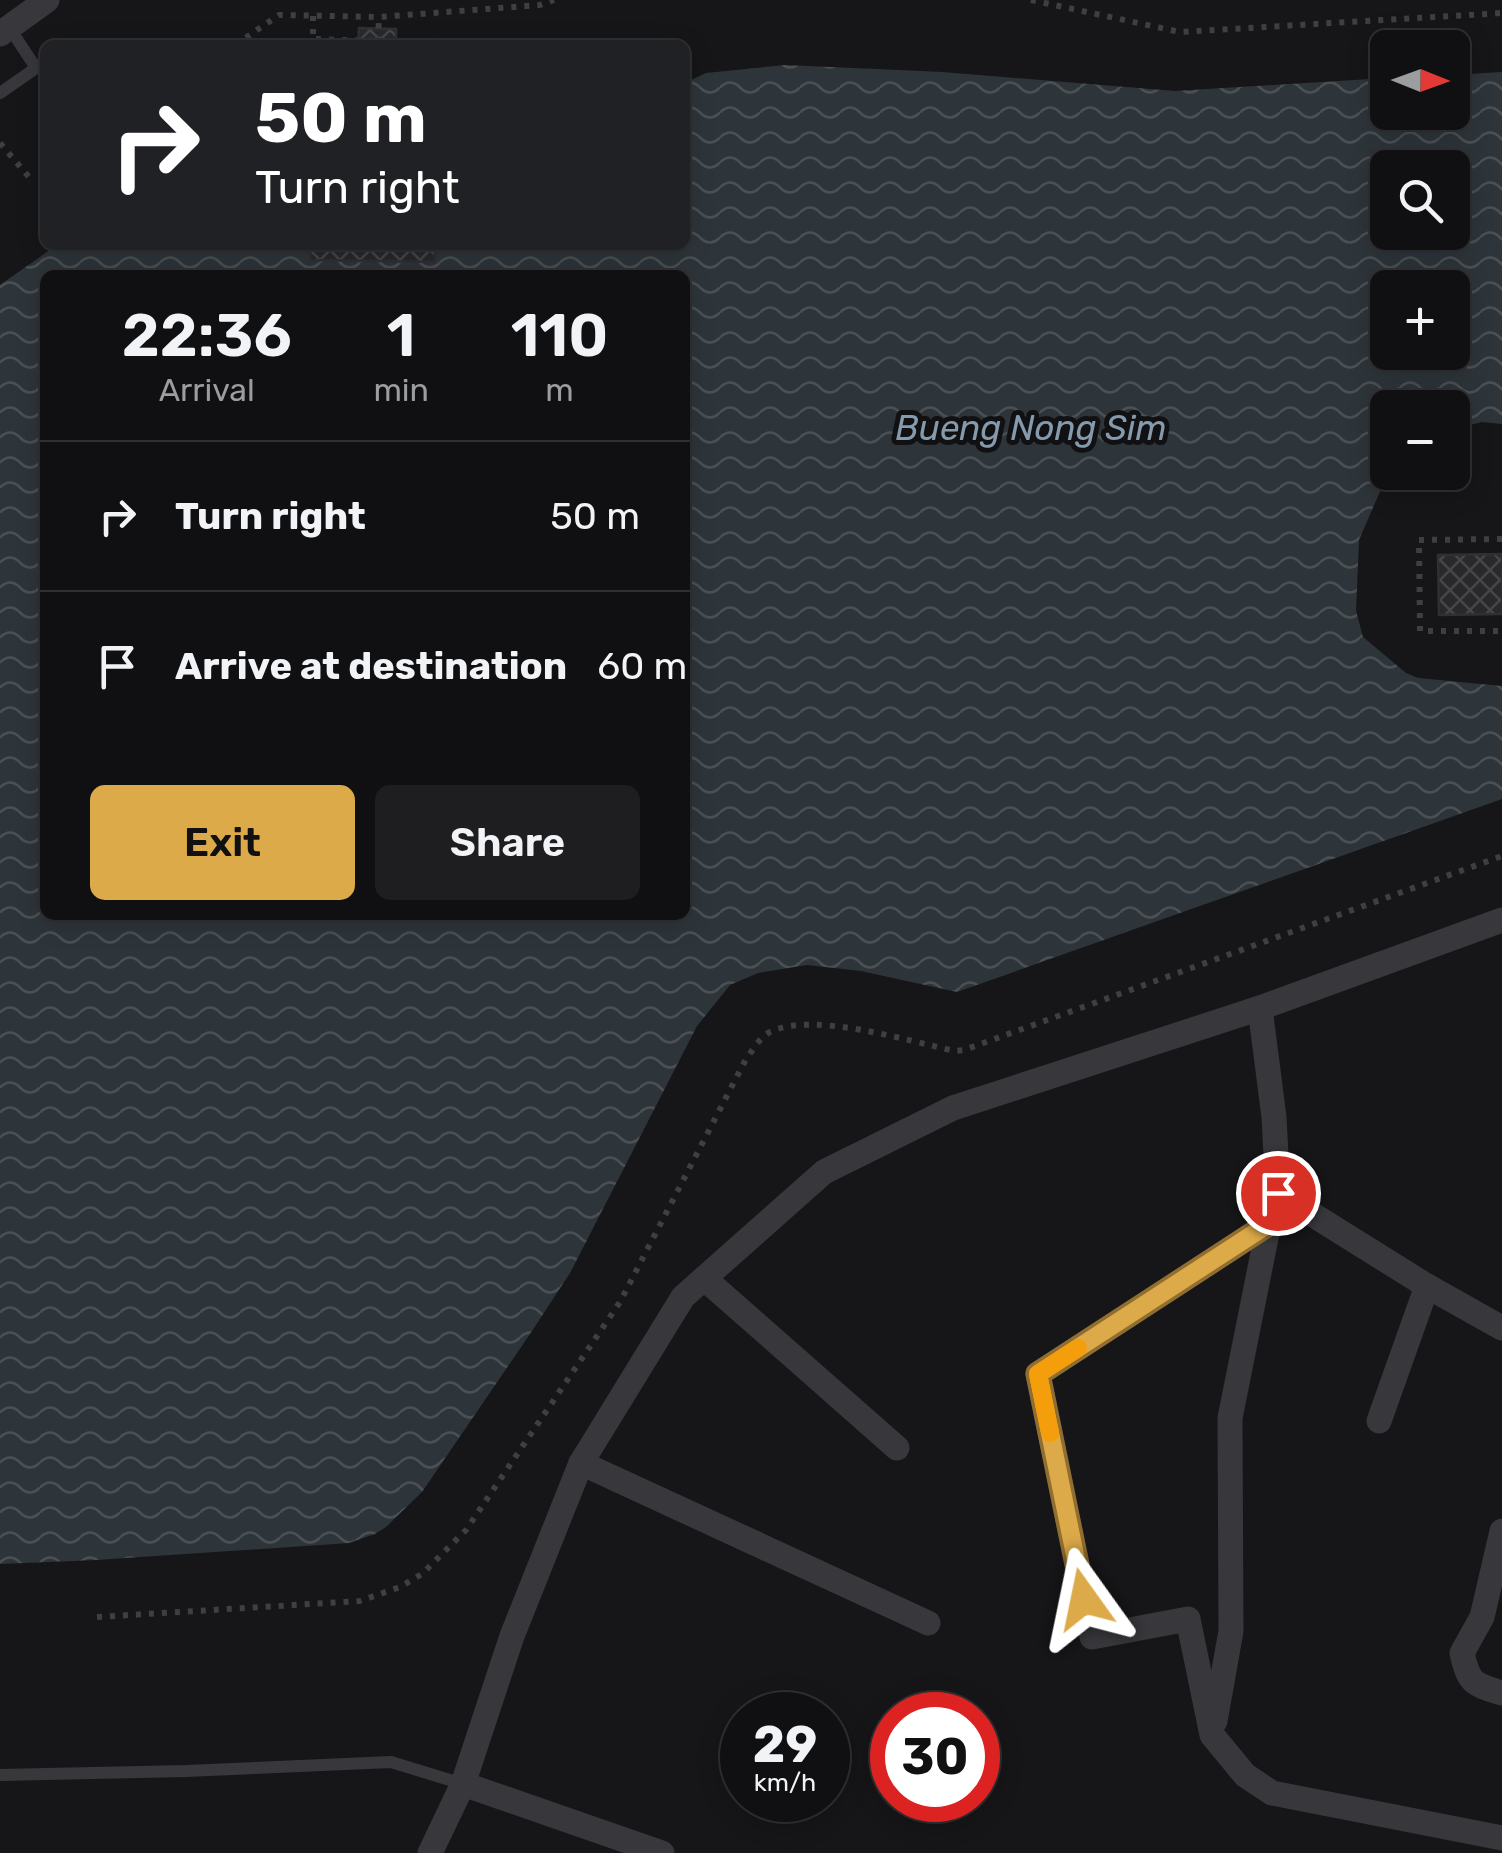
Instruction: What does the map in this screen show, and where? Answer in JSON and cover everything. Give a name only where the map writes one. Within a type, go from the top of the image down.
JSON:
[{"type":"street","points":[[5,31],[47,0]]},
{"type":"street","points":[[430,1853],[463,1784],[512,1636],[581,1462],[683,1297],[824,1172],[954,1108],[1260,1008],[1502,920]]},
{"type":"street","points":[[1212,1735],[1232,1631],[1230,1418],[1278,1193],[1274,1117],[1260,1008]]},
{"type":"street","points":[[1278,1193],[1502,1328]]},
{"type":"street","points":[[1270,1223],[1038,1374],[1092,1637],[1188,1619],[1212,1735],[1244,1775],[1272,1793],[1502,1838]]},
{"type":"street","points":[[705,1279],[897,1448]]},
{"type":"street","points":[[1379,1421],[1427,1286]]},
{"type":"street","points":[[581,1462],[928,1623]]},
{"type":"street","points":[[1502,1531],[1482,1618],[1462,1653],[1466,1670],[1477,1685],[1502,1693]]},
{"type":"street","points":[[463,1784],[662,1853]]},
{"type":"lane","points":[[0,94],[36,68],[5,31]]},
{"type":"lane","points":[[0,1775],[391,1762],[463,1784]]},
{"type":"path","points":[[242,40],[279,15],[379,17],[540,5],[554,0]]},
{"type":"path","points":[[1031,0],[1180,32],[1502,13]]},
{"type":"path","points":[[314,16],[312,39],[328,40]]},
{"type":"path","points":[[378,40],[379,17]]},
{"type":"path","points":[[0,143],[29,177]]},
{"type":"path","points":[[1502,539],[1419,540],[1419,558],[1420,632],[1502,630]]},
{"type":"water","name":"Bueng Nong Sim","points":[[785,65],[942,72],[1175,91],[1370,79],[1370,130],[1470,130],[1470,74],[1502,72],[1502,424],[1470,425],[1470,390],[1370,390],[1370,490],[1381,490],[1359,540],[1356,611],[1363,637],[1406,673],[1418,678],[1502,686],[1502,799],[957,992],[861,971],[807,965],[758,973],[730,985],[697,1026],[570,1273],[422,1492],[386,1527],[349,1543],[0,1564],[0,285],[50,250],[690,250],[690,81],[706,73]]},
{"type":"building","points":[[359,28],[396,29],[396,40],[358,40]]},
{"type":"building","points":[[310,250],[435,250],[435,262],[310,260]]},
{"type":"building","points":[[1502,554],[1502,614],[1439,615],[1438,555]]},
{"type":"slow traffic","points":[[1050,1433],[1038,1374],[1078,1348]]},
{"type":"route","points":[[1084,1599],[1038,1374],[1270,1223],[1278,1193]]}]
